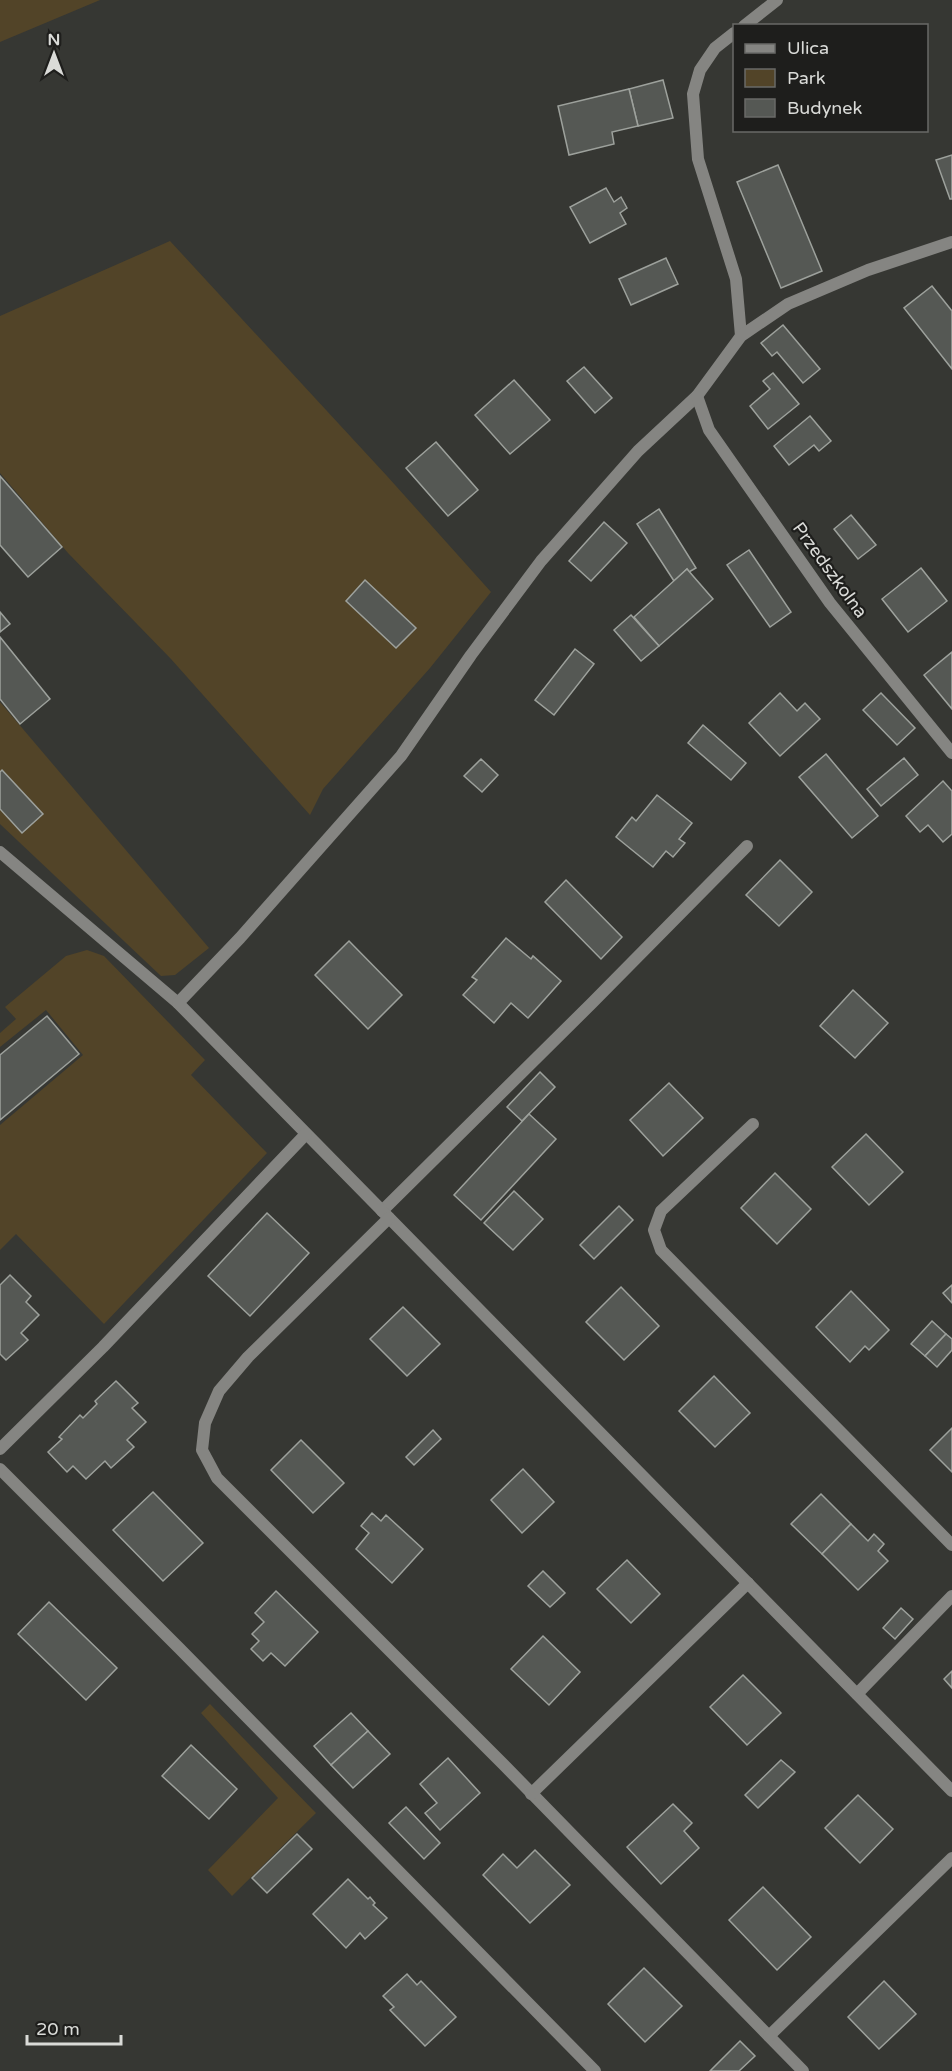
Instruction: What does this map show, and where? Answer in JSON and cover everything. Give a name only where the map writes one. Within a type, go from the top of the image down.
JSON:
[{"type":"street","points":[[747,24],[777,0]]},
{"type":"street","points":[[733,34],[715,48],[710,55],[700,70],[693,94],[698,159],[736,279],[741,336]]},
{"type":"street","points":[[178,1003],[240,938],[401,756],[471,655],[548,554],[638,451],[697,396],[741,336],[788,304],[868,270],[952,242]]},
{"type":"street","name":"Przedszkolna","points":[[697,396],[708,430],[830,603],[952,753]]},
{"type":"street","points":[[747,846],[385,1214],[248,1357],[219,1392],[205,1423],[202,1450],[217,1478],[803,2071]]},
{"type":"street","points":[[0,852],[178,1003],[952,1791]]},
{"type":"street","points":[[753,1124],[661,1210],[654,1230],[661,1250],[952,1545]]},
{"type":"street","points":[[0,1449],[103,1347],[306,1134]]},
{"type":"street","points":[[0,1469],[595,2071]]},
{"type":"street","points":[[531,1794],[748,1583]]},
{"type":"street","points":[[857,1694],[952,1596]]},
{"type":"street","points":[[769,2036],[952,1858]]},
{"type":"green space","points":[[0,0],[100,0],[0,42]]},
{"type":"green space","points":[[170,241],[491,592],[430,668],[323,789],[310,815],[171,659],[68,553],[0,473],[0,316]]},
{"type":"green space","points":[[0,702],[209,948],[175,975],[161,976],[0,824]]},
{"type":"green space","points":[[87,950],[104,956],[205,1060],[191,1075],[267,1153],[104,1324],[16,1234],[0,1250],[0,1125],[83,1055],[46,1010],[0,1047],[0,1033],[16,1019],[5,1007],[66,956]]},
{"type":"green space","points":[[210,1704],[316,1813],[232,1896],[208,1870],[278,1798],[201,1713]]},
{"type":"building","points":[[663,80],[673,118],[638,126],[629,89]]},
{"type":"building","points":[[629,89],[638,126],[612,132],[614,144],[569,155],[558,106]]},
{"type":"building","points":[[952,155],[952,199],[950,199],[936,160]]},
{"type":"building","points":[[778,165],[822,271],[781,288],[737,182]]},
{"type":"building","points":[[606,188],[614,202],[621,197],[627,208],[620,213],[626,224],[590,243],[570,207]]},
{"type":"building","points":[[666,258],[678,284],[631,305],[619,279]]},
{"type":"building","points":[[932,286],[952,311],[952,369],[904,308]]},
{"type":"building","points":[[783,325],[820,369],[803,383],[777,352],[772,356],[761,343]]},
{"type":"building","points":[[584,367],[612,398],[595,413],[567,381]]},
{"type":"building","points":[[773,373],[799,404],[768,429],[750,406],[770,389],[763,381]]},
{"type":"building","points":[[514,380],[550,420],[510,454],[475,415]]},
{"type":"building","points":[[810,416],[831,441],[819,451],[814,445],[789,465],[774,446]]},
{"type":"building","points":[[436,442],[478,490],[448,516],[406,468]]},
{"type":"building","points":[[0,476],[62,547],[28,577],[0,545]]},
{"type":"building","points":[[659,509],[696,568],[689,572],[687,569],[674,581],[637,524]]},
{"type":"building","points":[[851,515],[876,545],[858,559],[834,529]]},
{"type":"building","points":[[604,522],[627,543],[591,581],[569,561]]},
{"type":"building","points":[[749,550],[791,612],[770,627],[727,565]]},
{"type":"building","points":[[921,568],[947,601],[908,632],[882,599]]},
{"type":"building","points":[[687,569],[713,599],[659,646],[634,617]]},
{"type":"building","points":[[365,580],[416,628],[396,648],[346,601]]},
{"type":"building","points":[[0,612],[10,624],[0,632]]},
{"type":"building","points":[[631,615],[659,646],[641,661],[614,630]]},
{"type":"building","points":[[0,637],[50,699],[20,724],[0,699]]},
{"type":"building","points":[[575,649],[594,664],[554,715],[535,700]]},
{"type":"building","points":[[952,652],[952,709],[924,675]]},
{"type":"building","points":[[780,693],[797,711],[805,703],[820,719],[780,756],[749,723]]},
{"type":"building","points":[[881,693],[915,728],[897,745],[863,710]]},
{"type":"building","points":[[703,725],[746,763],[731,780],[688,743]]},
{"type":"building","points":[[826,754],[878,816],[852,838],[799,777]]},
{"type":"building","points":[[904,758],[918,775],[881,806],[867,789]]},
{"type":"building","points":[[481,759],[498,775],[482,792],[464,776]]},
{"type":"building","points":[[2,770],[43,814],[22,833],[0,809],[0,772]]},
{"type":"building","points":[[943,781],[952,791],[952,834],[943,842],[928,825],[920,832],[906,816]]},
{"type":"building","points":[[657,795],[692,823],[679,839],[685,843],[673,857],[666,851],[653,867],[616,837],[632,817],[636,821]]},
{"type":"building","points":[[780,860],[812,892],[779,926],[746,895]]},
{"type":"building","points":[[566,880],[622,937],[601,959],[545,902]]},
{"type":"building","points":[[506,938],[531,959],[533,956],[561,981],[528,1018],[511,1003],[494,1023],[463,995],[477,980],[472,977]]},
{"type":"building","points":[[349,941],[402,995],[368,1029],[315,975]]},
{"type":"building","points":[[853,990],[888,1023],[855,1058],[820,1026]]},
{"type":"building","points":[[47,1016],[79,1054],[0,1120],[0,1055]]},
{"type":"building","points":[[540,1072],[555,1087],[522,1121],[507,1107]]},
{"type":"building","points":[[669,1083],[703,1118],[663,1156],[630,1120]]},
{"type":"building","points":[[529,1114],[556,1139],[481,1220],[454,1195]]},
{"type":"building","points":[[866,1134],[903,1172],[869,1205],[832,1167]]},
{"type":"building","points":[[775,1173],[811,1209],[777,1244],[741,1208]]},
{"type":"building","points":[[514,1191],[543,1219],[513,1250],[484,1223]]},
{"type":"building","points":[[619,1206],[633,1220],[594,1259],[580,1245]]},
{"type":"building","points":[[267,1213],[309,1253],[250,1316],[208,1276]]},
{"type":"building","points":[[10,1275],[31,1296],[26,1302],[39,1315],[21,1333],[28,1340],[6,1360],[0,1354],[0,1285]]},
{"type":"building","points":[[952,1285],[952,1303],[943,1293]]},
{"type":"building","points":[[621,1287],[659,1326],[624,1360],[586,1322]]},
{"type":"building","points":[[851,1291],[889,1330],[869,1350],[865,1346],[850,1362],[816,1327]]},
{"type":"building","points":[[403,1307],[440,1344],[407,1376],[370,1339]]},
{"type":"building","points":[[932,1321],[946,1334],[925,1356],[911,1344]]},
{"type":"building","points":[[946,1334],[952,1339],[952,1350],[937,1367],[925,1356]]},
{"type":"building","points":[[714,1376],[750,1413],[715,1447],[679,1411]]},
{"type":"building","points":[[116,1381],[138,1403],[132,1408],[146,1422],[127,1440],[134,1447],[111,1468],[105,1461],[86,1479],[73,1466],[67,1472],[48,1452],[62,1439],[59,1437],[80,1415],[83,1418],[97,1404],[95,1401]]},
{"type":"building","points":[[952,1428],[952,1472],[930,1450]]},
{"type":"building","points":[[433,1430],[441,1439],[414,1465],[406,1457]]},
{"type":"building","points":[[301,1440],[344,1483],[313,1513],[271,1470]]},
{"type":"building","points":[[523,1469],[554,1502],[522,1533],[491,1500]]},
{"type":"building","points":[[153,1492],[203,1543],[163,1581],[113,1530]]},
{"type":"building","points":[[821,1494],[851,1524],[822,1554],[791,1524]]},
{"type":"building","points":[[372,1513],[381,1521],[386,1515],[423,1549],[392,1583],[356,1549],[369,1533],[361,1526]]},
{"type":"building","points":[[851,1524],[868,1541],[874,1534],[884,1544],[878,1551],[888,1561],[858,1590],[822,1554]]},
{"type":"building","points":[[627,1560],[660,1594],[631,1623],[597,1589]]},
{"type":"building","points":[[543,1571],[565,1593],[550,1607],[528,1586]]},
{"type":"building","points":[[276,1591],[318,1632],[285,1666],[271,1653],[263,1661],[251,1649],[259,1641],[252,1634],[264,1622],[255,1613]]},
{"type":"building","points":[[49,1602],[117,1668],[86,1700],[18,1634]]},
{"type":"building","points":[[901,1608],[913,1619],[895,1639],[883,1628]]},
{"type":"building","points":[[543,1636],[580,1672],[549,1705],[511,1669]]},
{"type":"building","points":[[952,1671],[952,1688],[944,1679]]},
{"type":"building","points":[[743,1675],[781,1713],[747,1745],[710,1707]]},
{"type":"building","points":[[351,1713],[368,1731],[331,1765],[314,1746]]},
{"type":"building","points":[[368,1731],[390,1754],[353,1788],[331,1765]]},
{"type":"building","points":[[191,1745],[237,1789],[209,1819],[162,1776]]},
{"type":"building","points":[[448,1758],[480,1793],[440,1830],[425,1813],[437,1803],[420,1784]]},
{"type":"building","points":[[781,1760],[795,1772],[758,1808],[745,1795]]},
{"type":"building","points":[[858,1795],[893,1829],[860,1863],[825,1828]]},
{"type":"building","points":[[673,1804],[692,1823],[684,1831],[699,1848],[661,1884],[627,1847]]},
{"type":"building","points":[[406,1807],[440,1843],[424,1859],[389,1823]]},
{"type":"building","points":[[297,1834],[312,1849],[267,1893],[252,1878]]},
{"type":"building","points":[[535,1850],[570,1885],[530,1923],[483,1875],[503,1854],[517,1868]]},
{"type":"building","points":[[348,1879],[368,1899],[370,1897],[375,1903],[373,1905],[387,1918],[365,1939],[360,1933],[346,1948],[313,1914]]},
{"type":"building","points":[[763,1887],[811,1937],[777,1970],[729,1920]]},
{"type":"building","points":[[644,1968],[682,2006],[645,2042],[608,2004]]},
{"type":"building","points":[[407,1974],[417,1985],[421,1981],[456,2017],[425,2046],[390,2010],[394,2007],[383,1996]]},
{"type":"building","points":[[884,1981],[916,2014],[879,2049],[848,2017]]},
{"type":"building","points":[[740,2041],[755,2056],[739,2071],[710,2071]]}]
